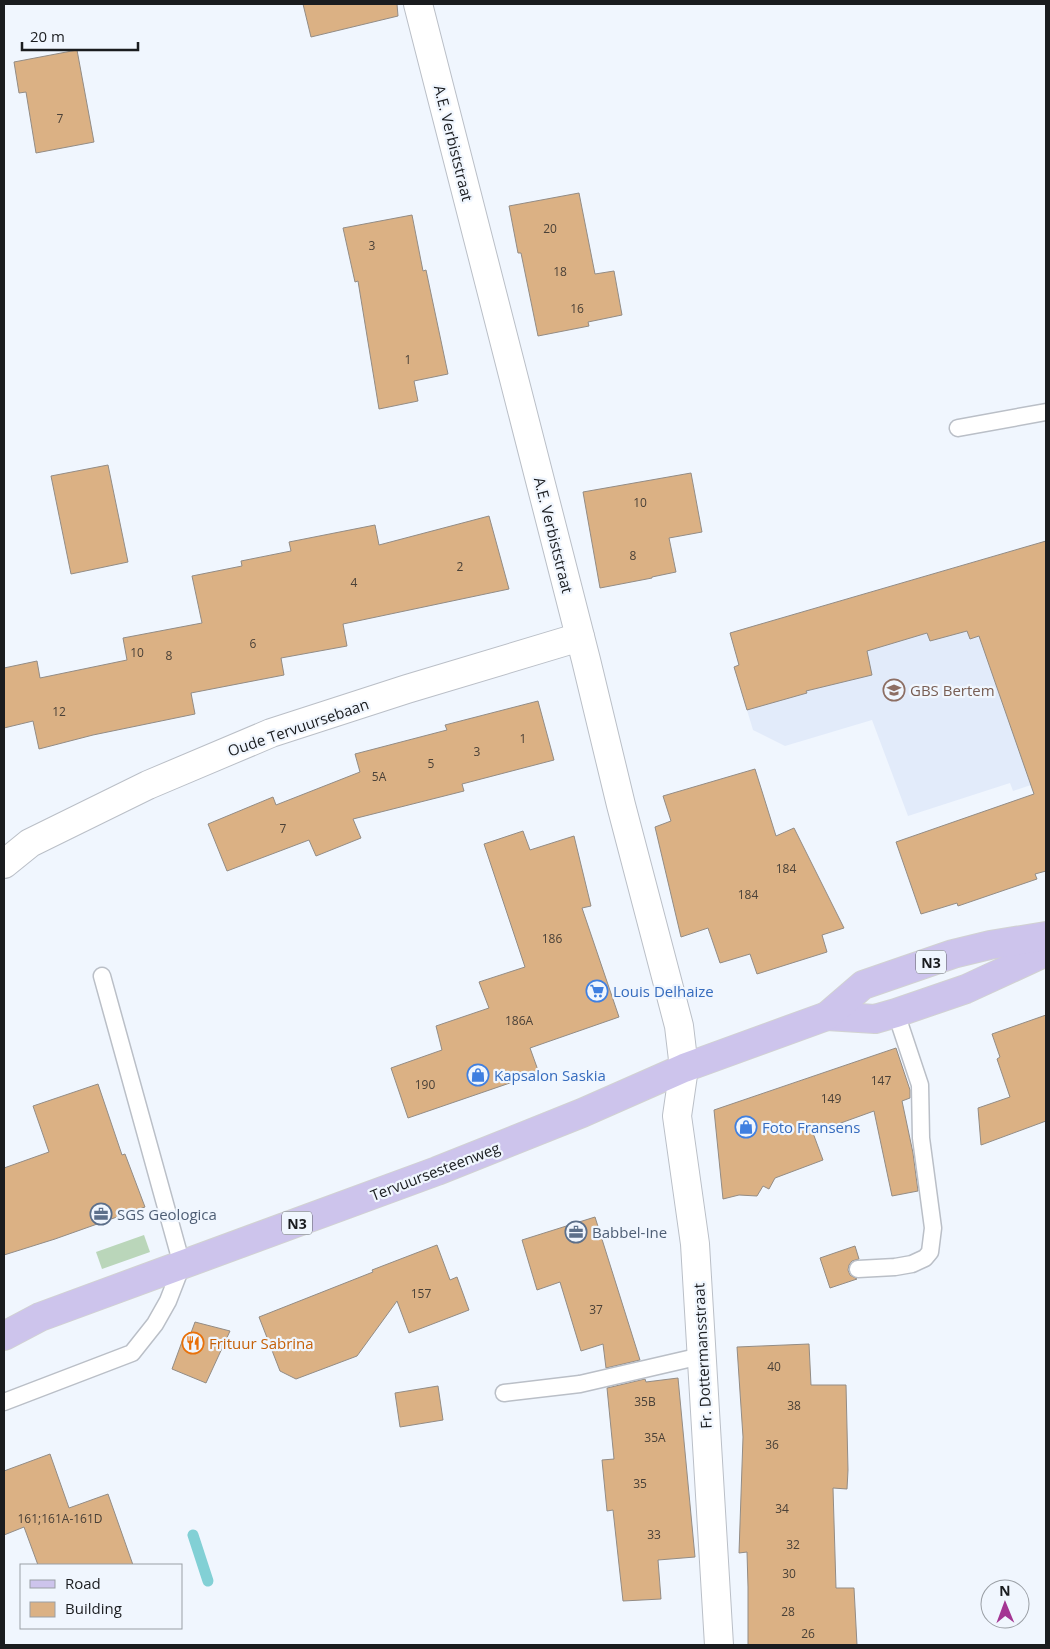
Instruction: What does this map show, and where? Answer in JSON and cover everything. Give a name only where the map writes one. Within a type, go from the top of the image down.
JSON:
[{"type":"main road","name":"Tervuursesteenweg","points":[[4,1336],[40,1317],[437,1171],[582,1113],[684,1068],[827,1016],[863,985],[953,954],[990,944],[1046,936]]},
{"type":"main road","name":"Tervuursesteenweg","points":[[827,1016],[875,1019],[896,1013],[966,990],[1046,952]]},
{"type":"main road","name":"Tervuursesteenweg","points":[[4,1324],[40,1317]]},
{"type":"street","name":"A.E. Verbiststraat","points":[[418,4],[580,637],[621,805],[679,1026],[684,1068]]},
{"type":"street","name":"Oude Tervuursebaan","points":[[4,864],[17,841],[271,733],[407,689],[580,637]]},
{"type":"street","name":"Fr. Dottermansstraat","points":[[684,1068],[677,1116],[695,1244],[719,1645]]},
{"type":"lane","points":[[958,428],[1046,412]]},
{"type":"lane","points":[[4,1402],[132,1353],[155,1324],[168,1301],[182,1266],[102,976]]},
{"type":"lane","points":[[858,1268],[895,1267],[912,1264],[925,1258],[930,1252],[933,1228],[921,1138],[920,1085],[896,1013]]},
{"type":"lane","points":[[504,1393],[580,1384],[702,1356]]},
{"type":"shaded area","name":"GBS Bertem","points":[[1046,541],[1046,780],[1013,791],[1010,783],[908,816],[872,720],[785,746],[753,730],[734,667],[747,660],[745,650],[735,652],[730,633]]},
{"type":"green space","points":[[144,1235],[150,1252],[102,1269],[96,1252]]},
{"type":"building","points":[[303,4],[397,4],[398,16],[311,37]]},
{"type":"building","points":[[77,50],[94,142],[36,153],[26,92],[19,93],[14,62]]},
{"type":"building","points":[[579,193],[595,274],[614,271],[622,315],[588,322],[589,326],[538,336],[509,206]]},
{"type":"building","points":[[412,215],[423,271],[426,270],[448,374],[414,381],[418,401],[379,409],[358,281],[355,282],[343,228]]},
{"type":"building","points":[[108,465],[128,562],[71,574],[51,476]]},
{"type":"building","points":[[691,473],[702,532],[669,538],[676,572],[600,588],[583,492]]},
{"type":"building","points":[[489,516],[509,589],[343,624],[347,646],[281,658],[284,675],[191,693],[195,714],[93,735],[39,749],[33,721],[4,728],[4,668],[37,661],[40,678],[127,660],[123,638],[202,623],[192,576],[242,566],[241,561],[291,551],[289,542],[375,525],[379,545]]},
{"type":"building","points":[[1046,541],[1046,871],[1035,874],[1037,879],[958,906],[957,903],[921,914],[896,842],[1034,794],[979,636],[970,639],[967,631],[930,641],[927,633],[867,651],[872,675],[806,691],[807,693],[747,710],[734,667],[739,665],[730,633]]},
{"type":"building","points":[[538,701],[554,760],[462,784],[464,791],[353,819],[361,838],[316,856],[309,840],[227,871],[208,824],[273,797],[276,805],[360,772],[355,754],[447,730],[445,725]]},
{"type":"building","points":[[755,769],[776,836],[794,828],[844,928],[822,935],[827,952],[757,974],[750,954],[720,963],[708,928],[681,937],[655,827],[671,821],[663,796]]},
{"type":"building","points":[[523,831],[530,850],[574,836],[591,906],[582,908],[619,1017],[530,1048],[539,1073],[408,1118],[391,1068],[442,1050],[436,1026],[489,1008],[479,982],[525,967],[484,844]]},
{"type":"building","points":[[1046,1015],[1046,1121],[981,1145],[978,1108],[1010,1097],[997,1059],[1000,1057],[992,1034]]},
{"type":"building","points":[[896,1048],[910,1090],[910,1098],[902,1101],[913,1153],[918,1191],[892,1196],[874,1111],[813,1133],[823,1160],[775,1178],[769,1189],[763,1186],[757,1196],[739,1195],[723,1199],[714,1110]]},
{"type":"building","points":[[98,1084],[122,1155],[125,1154],[145,1207],[4,1255],[4,1168],[49,1152],[33,1106]]},
{"type":"building","points":[[595,1217],[640,1360],[606,1368],[603,1344],[581,1351],[560,1282],[537,1290],[522,1240]]},
{"type":"building","points":[[437,1245],[450,1280],[457,1277],[469,1310],[409,1333],[397,1301],[357,1356],[296,1379],[280,1371],[259,1317]]},
{"type":"building","points":[[855,1246],[859,1259],[852,1261],[848,1270],[850,1275],[857,1279],[830,1288],[820,1258]]},
{"type":"building","points":[[195,1322],[230,1331],[206,1383],[172,1369],[183,1339],[188,1341]]},
{"type":"building","points":[[809,1344],[811,1385],[846,1385],[847,1489],[833,1488],[836,1588],[854,1588],[857,1645],[748,1645],[747,1552],[739,1553],[743,1437],[737,1347]]},
{"type":"building","points":[[678,1378],[695,1557],[658,1560],[661,1599],[623,1601],[613,1510],[607,1511],[602,1460],[614,1459],[607,1388],[645,1379],[646,1382]]},
{"type":"building","points":[[438,1386],[443,1420],[400,1427],[395,1393]]},
{"type":"building","points":[[50,1454],[69,1508],[108,1494],[133,1564],[38,1564],[24,1527],[4,1535],[4,1471]]},
{"type":"waterway","points":[[193,1535],[208,1581]]},
{"type":"place","name":"GBS Bertem","points":[[894,690]]},
{"type":"place","name":"Louis Delhaize","points":[[597,991]]},
{"type":"place","name":"Kapsalon Saskia","points":[[478,1075]]},
{"type":"place","name":"Foto Fransens","points":[[746,1127]]},
{"type":"place","name":"SGS Geologica","points":[[101,1214]]},
{"type":"place","name":"Babbel-Ine","points":[[576,1232]]},
{"type":"place","name":"Frituur Sabrina","points":[[193,1343]]}]
